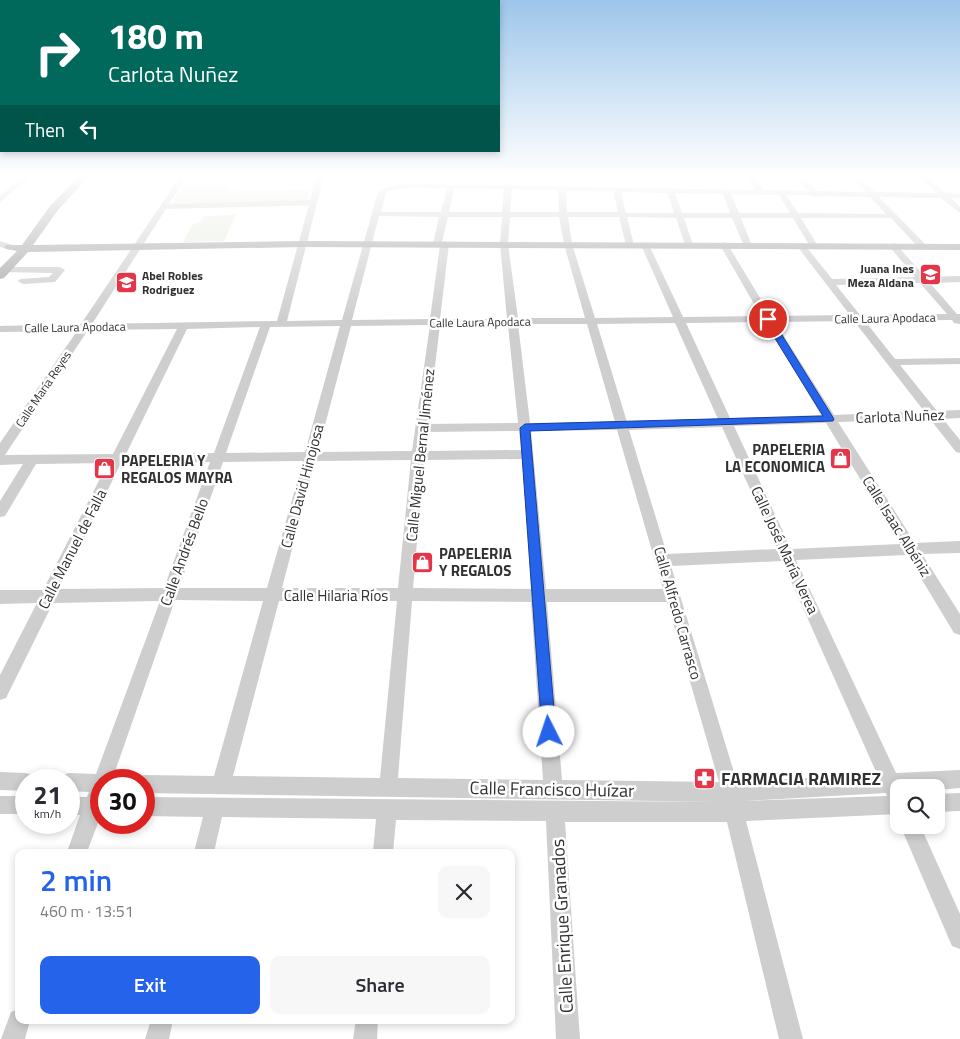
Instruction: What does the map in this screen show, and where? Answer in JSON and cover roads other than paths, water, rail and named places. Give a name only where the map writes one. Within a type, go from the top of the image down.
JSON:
[{"type":"main road","points":[[0,255],[5,245],[33,223]]},
{"type":"main road","points":[[2,272],[26,249],[43,223]]},
{"type":"main road","points":[[5,245],[26,249],[303,244],[960,247]]},
{"type":"street","name":"Calle María Reyes","points":[[0,453],[153,223]]},
{"type":"street","points":[[281,324],[308,223]]},
{"type":"street","name":"Calle David Hinojosa","points":[[221,785],[373,223]]},
{"type":"street","name":"Calle Miguel Bernal Jiménez","points":[[388,786],[418,456],[434,323],[443,223]]},
{"type":"street","points":[[505,223],[504,244],[528,454],[553,789]]},
{"type":"street","name":"Calle Alfredo Carrasco","points":[[565,223],[568,244],[731,792],[734,812],[791,1039]]},
{"type":"street","points":[[624,223],[630,245]]},
{"type":"street","points":[[683,223],[689,245]]},
{"type":"street","points":[[739,223],[748,246]]},
{"type":"street","points":[[800,223],[814,246]]},
{"type":"street","points":[[900,223],[923,247]]},
{"type":"street","name":"Calle José María Verea","points":[[645,245],[890,781]]},
{"type":"street","name":"Calle Isaac Albéniz","points":[[724,246],[960,628]]},
{"type":"street","points":[[801,246],[960,449]]},
{"type":"street","points":[[893,246],[958,319]]},
{"type":"street","points":[[2,272],[60,270],[52,280],[23,281]]},
{"type":"street","points":[[829,282],[960,279]]},
{"type":"street","name":"Calle Laura Apodaca","points":[[0,329],[346,323],[858,318],[958,319]]},
{"type":"street","name":"Calle Andrés Bello","points":[[107,769],[266,324]]},
{"type":"street","name":"Calle Manuel de Falla","points":[[0,692],[184,325]]},
{"type":"street","points":[[892,362],[960,361]]},
{"type":"street","name":"Carlota Nuñez","points":[[421,428],[623,426],[960,414]]},
{"type":"street","points":[[0,460],[528,454]]},
{"type":"street","points":[[0,512],[33,460]]},
{"type":"street","points":[[662,560],[960,548]]},
{"type":"street","name":"Calle Hilaria Ríos","points":[[0,597],[169,594],[539,597],[673,596]]},
{"type":"street","name":"Calle Francisco Huízar","points":[[945,780],[960,779]]},
{"type":"street","points":[[0,782],[15,782]]},
{"type":"street","name":"Calle Francisco Huízar","points":[[155,784],[731,792],[890,783]]},
{"type":"street","points":[[945,803],[960,802]]},
{"type":"street","points":[[0,805],[15,805]]},
{"type":"street","name":"Calle Francisco Huízar","points":[[155,807],[734,812],[890,805]]},
{"type":"street","points":[[205,849],[215,808]]},
{"type":"street","points":[[383,849],[387,810]]},
{"type":"street","name":"Calle Enrique Granados","points":[[555,812],[568,1039]]},
{"type":"street","name":"Calle Andrés Bello","points":[[78,849],[90,822]]},
{"type":"street","points":[[914,834],[960,938]]},
{"type":"street","points":[[12,1039],[18,1024]]},
{"type":"street","points":[[157,1039],[161,1024]]},
{"type":"street","points":[[365,1039],[367,1024]]},
{"type":"place","name":"Juana Ines Meza Aldana","points":[[930,275]]},
{"type":"place","name":"Abel Robles Rodriguez","points":[[126,282]]},
{"type":"place","name":"PAPELERIA LA ECONOMICA","points":[[841,458]]},
{"type":"place","name":"PAPELERIA Y REGALOS MAYRA","points":[[105,469]]},
{"type":"place","name":"PAPELERIA Y REGALOS","points":[[423,562]]},
{"type":"place","name":"FARMACIA RAMIREZ","points":[[705,778]]}]
